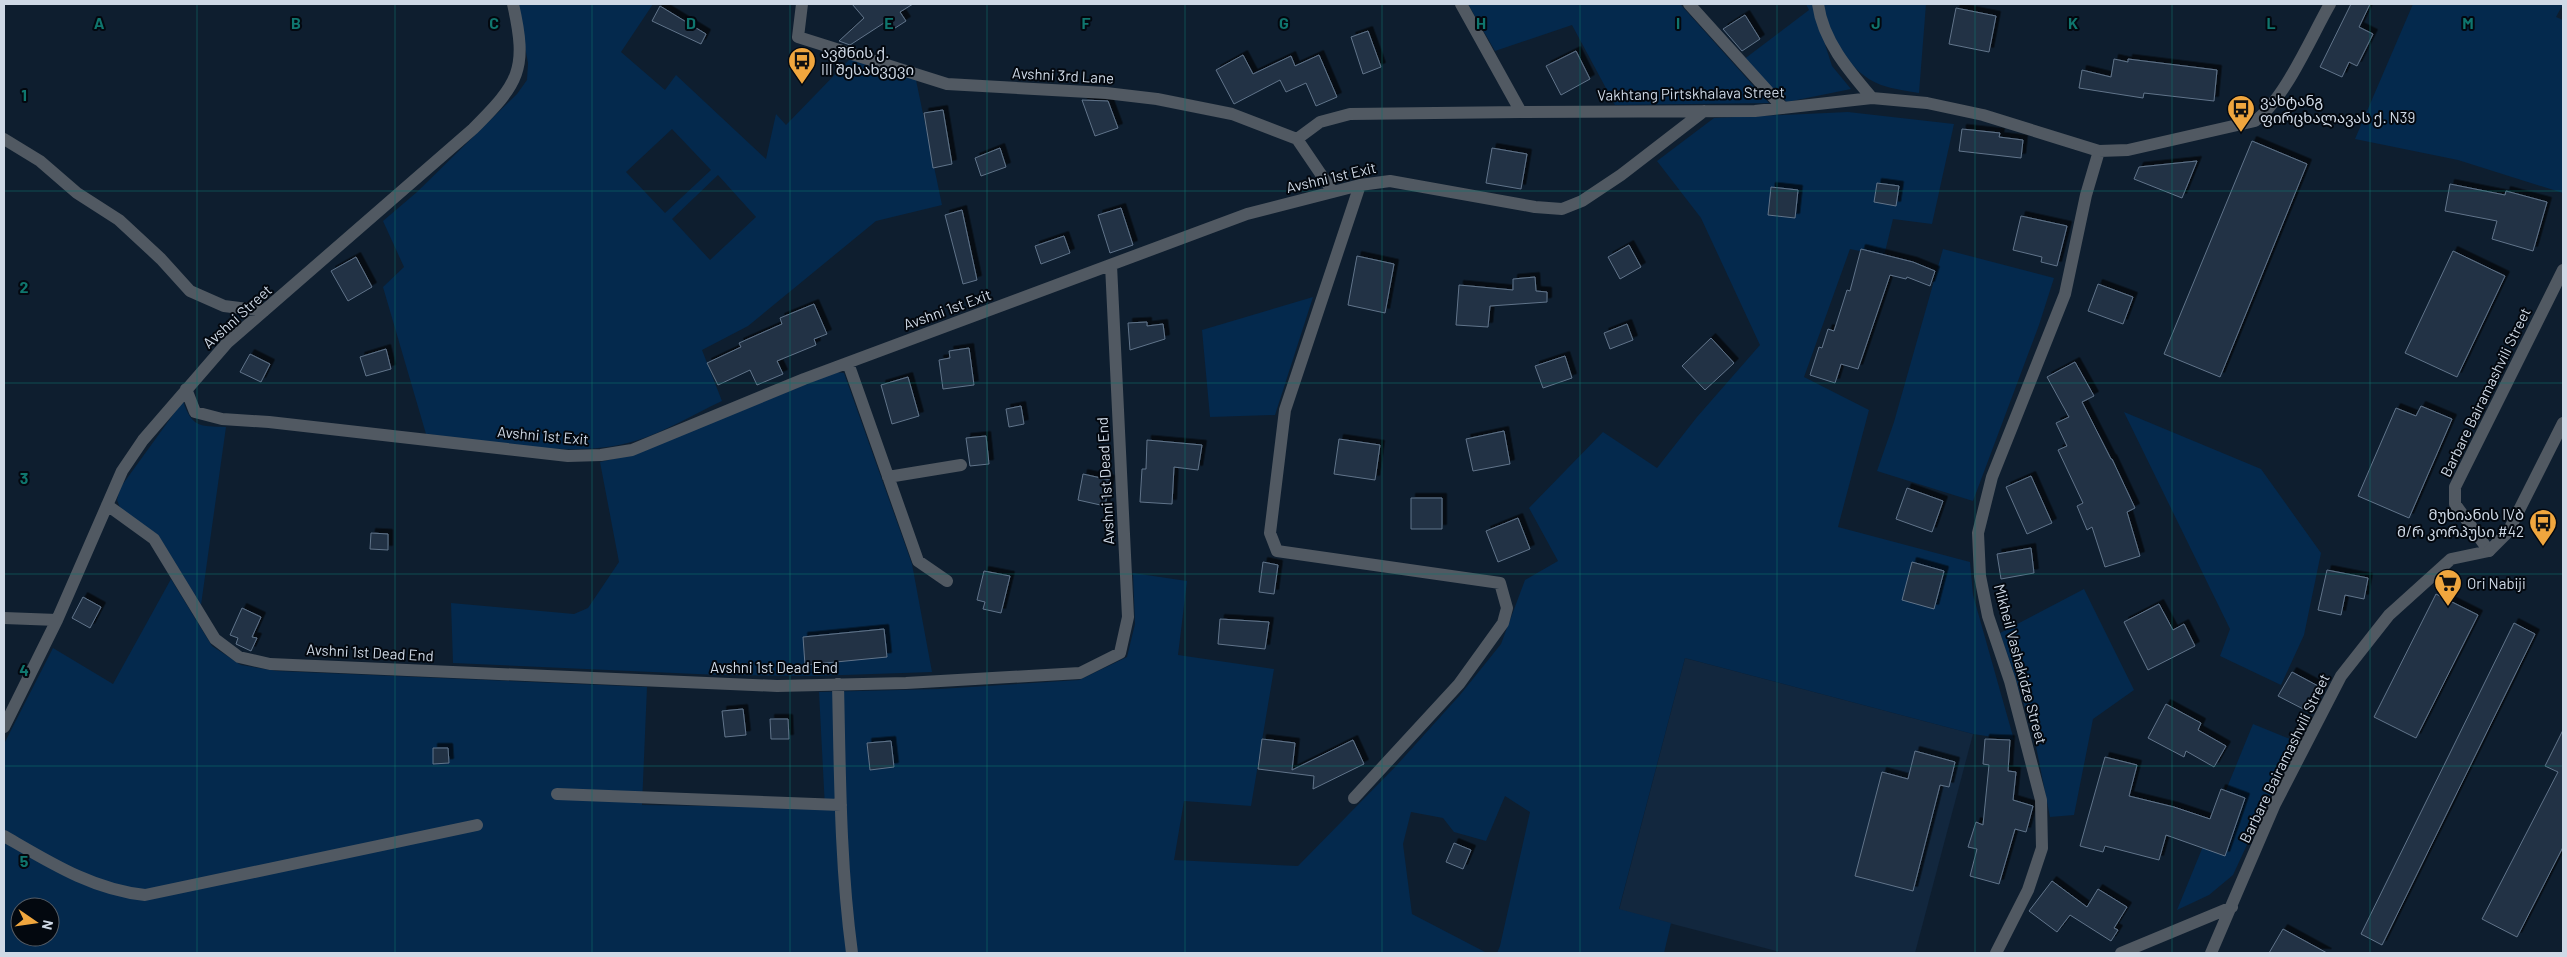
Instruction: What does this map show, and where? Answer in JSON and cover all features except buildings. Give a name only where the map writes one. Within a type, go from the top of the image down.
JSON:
[{"type":"street","name":"Avshni Street","points":[[4,727],[57,620],[122,471],[138,448],[186,389],[227,343],[474,129],[496,106],[515,82],[520,63],[513,4]]},
{"type":"street","name":"Avshni 3rd Lane","points":[[802,4],[798,37],[947,84],[1106,93],[1157,99],[1232,114],[1297,139]]},
{"type":"street","points":[[1461,4],[1521,112]]},
{"type":"street","points":[[1689,4],[1783,108]]},
{"type":"street","points":[[1818,4],[1820,16],[1842,62],[1872,98]]},
{"type":"street","name":"Vakhtang Pirtskhalava Street","points":[[1297,139],[1320,122],[1350,114],[1704,112],[1783,108],[1872,98],[1927,103],[1983,115],[2099,151],[2128,150],[2255,121],[2266,113],[2278,96],[2330,4]]},
{"type":"street","name":"Avshni 1st Exit","points":[[186,389],[195,412],[222,419],[269,422],[568,456],[600,455],[632,450],[848,363],[1247,214],[1360,185],[1390,181],[1535,207],[1562,210],[1582,202],[1704,112]]},
{"type":"street","points":[[4,139],[40,161],[77,193],[119,220],[161,259],[190,291],[224,306],[264,312]]},
{"type":"street","points":[[1297,139],[1333,192]]},
{"type":"street","name":"Mikheil Vashakidze Street","points":[[1996,953],[2028,890],[2042,848],[2040,800],[2010,681],[1988,616],[1980,576],[1978,533],[1992,477],[2065,294],[2086,195],[2099,151]]},
{"type":"street","points":[[1354,798],[1459,684],[1504,623],[1506,608],[1500,583],[1277,551],[1270,533],[1285,410],[1360,185]]},
{"type":"street","name":"Avshni 1st Dead End","points":[[107,505],[154,539],[215,639],[239,657],[280,664],[777,686],[1080,673],[1120,653],[1128,617],[1111,265]]},
{"type":"street","name":"Barbare Bairamashvili Street","points":[[2211,953],[2276,804],[2341,676],[2389,616],[2451,559],[2489,551],[2455,504],[2455,487],[2563,270]]},
{"type":"street","points":[[848,363],[918,561],[947,581]]},
{"type":"street","points":[[2489,551],[2508,532],[2563,423]]},
{"type":"street","points":[[888,477],[961,466]]},
{"type":"street","points":[[4,618],[57,620]]},
{"type":"street","points":[[838,684],[840,804],[847,919],[852,953]]},
{"type":"street","points":[[557,794],[840,804]]},
{"type":"street","points":[[4,836],[67,872],[122,893],[145,895],[477,826]]},
{"type":"street","points":[[2121,953],[2232,907]]},
{"type":"shaded area","points":[[517,4],[653,4],[621,52],[665,90],[676,75],[766,159],[776,114],[786,125],[850,59],[916,80],[942,205],[876,221],[748,326],[702,350],[722,401],[657,433],[635,441],[585,449],[532,447],[426,434],[383,287],[404,267],[383,221],[417,192],[517,94],[527,80],[528,63]],"holes":[[[672,129],[711,170],[665,213],[626,172]],[[718,175],[756,217],[710,260],[672,219]]]},
{"type":"shaded area","points":[[1468,4],[1680,4],[1769,103],[1615,105],[1572,25],[1495,51]]},
{"type":"shaded area","points":[[1806,4],[1812,4],[1832,66],[1851,89],[1787,102],[1743,60],[1809,10]]},
{"type":"shaded area","points":[[1823,4],[1926,4],[1919,93],[1881,85],[1859,72],[1842,52],[1836,41],[1830,29]]},
{"type":"shaded area","points":[[2413,4],[2563,4],[2556,17],[2563,20],[2563,193],[2458,160],[2355,139]]},
{"type":"shaded area","points":[[1848,112],[1954,124],[1932,224],[1893,219],[1884,256],[1850,249],[1804,377],[1869,410],[1838,527],[1970,562],[1973,595],[2014,740],[1973,734],[1685,658],[1619,909],[1671,923],[1664,953],[1497,953],[1530,812],[1505,796],[1486,841],[1454,832],[1443,818],[1411,812],[1403,844],[1412,914],[1487,953],[4,953],[4,744],[53,648],[113,684],[171,579],[212,646],[241,665],[277,671],[647,687],[642,805],[825,808],[819,692],[939,689],[1079,680],[1127,657],[1135,624],[1133,573],[1187,581],[1178,655],[1274,669],[1251,806],[1184,801],[1174,860],[1298,866],[1396,766],[1460,695],[1501,644],[1525,580],[1558,561],[1529,508],[1603,432],[1657,468],[1697,417],[1760,345],[1701,218],[1657,161],[1714,118]]},
{"type":"shaded area","points":[[1943,249],[2054,278],[2039,325],[1973,501],[1877,471],[1894,422]]},
{"type":"shaded area","points":[[1313,297],[1275,415],[1210,417],[1202,330]]},
{"type":"shaded area","points":[[836,372],[844,373],[912,564],[932,672],[814,676],[719,675],[453,663],[451,603],[574,614],[588,608],[619,562],[600,462],[635,454]]},
{"type":"shaded area","points":[[183,401],[186,410],[198,424],[226,427],[201,605],[158,535],[121,510],[117,500],[120,488]]},
{"type":"shaded area","points":[[2124,412],[2261,469],[2321,553],[2304,635],[2281,685],[2220,656],[2230,629]]},
{"type":"shaded area","points":[[2084,589],[2134,690],[2093,719],[2074,815],[2050,817],[2033,731],[2000,633]]},
{"type":"shaded area","points":[[1685,658],[1973,734],[1915,953],[1784,953],[1619,910]]},
{"type":"shaded area","points":[[2253,724],[2295,741],[2233,875],[2209,895],[2177,910]]},
{"type":"place","name":"ავშნის ქ. III შესახვევი","points":[[802,85]]},
{"type":"place","name":"ვახტანგ ფირცხალავას ქ. N39","points":[[2241,133]]},
{"type":"place","name":"მუხიანის IVბ მ/რ კორპუსი #42","points":[[2543,547]]},
{"type":"place","name":"Ori Nabiji","points":[[2448,607]]}]
